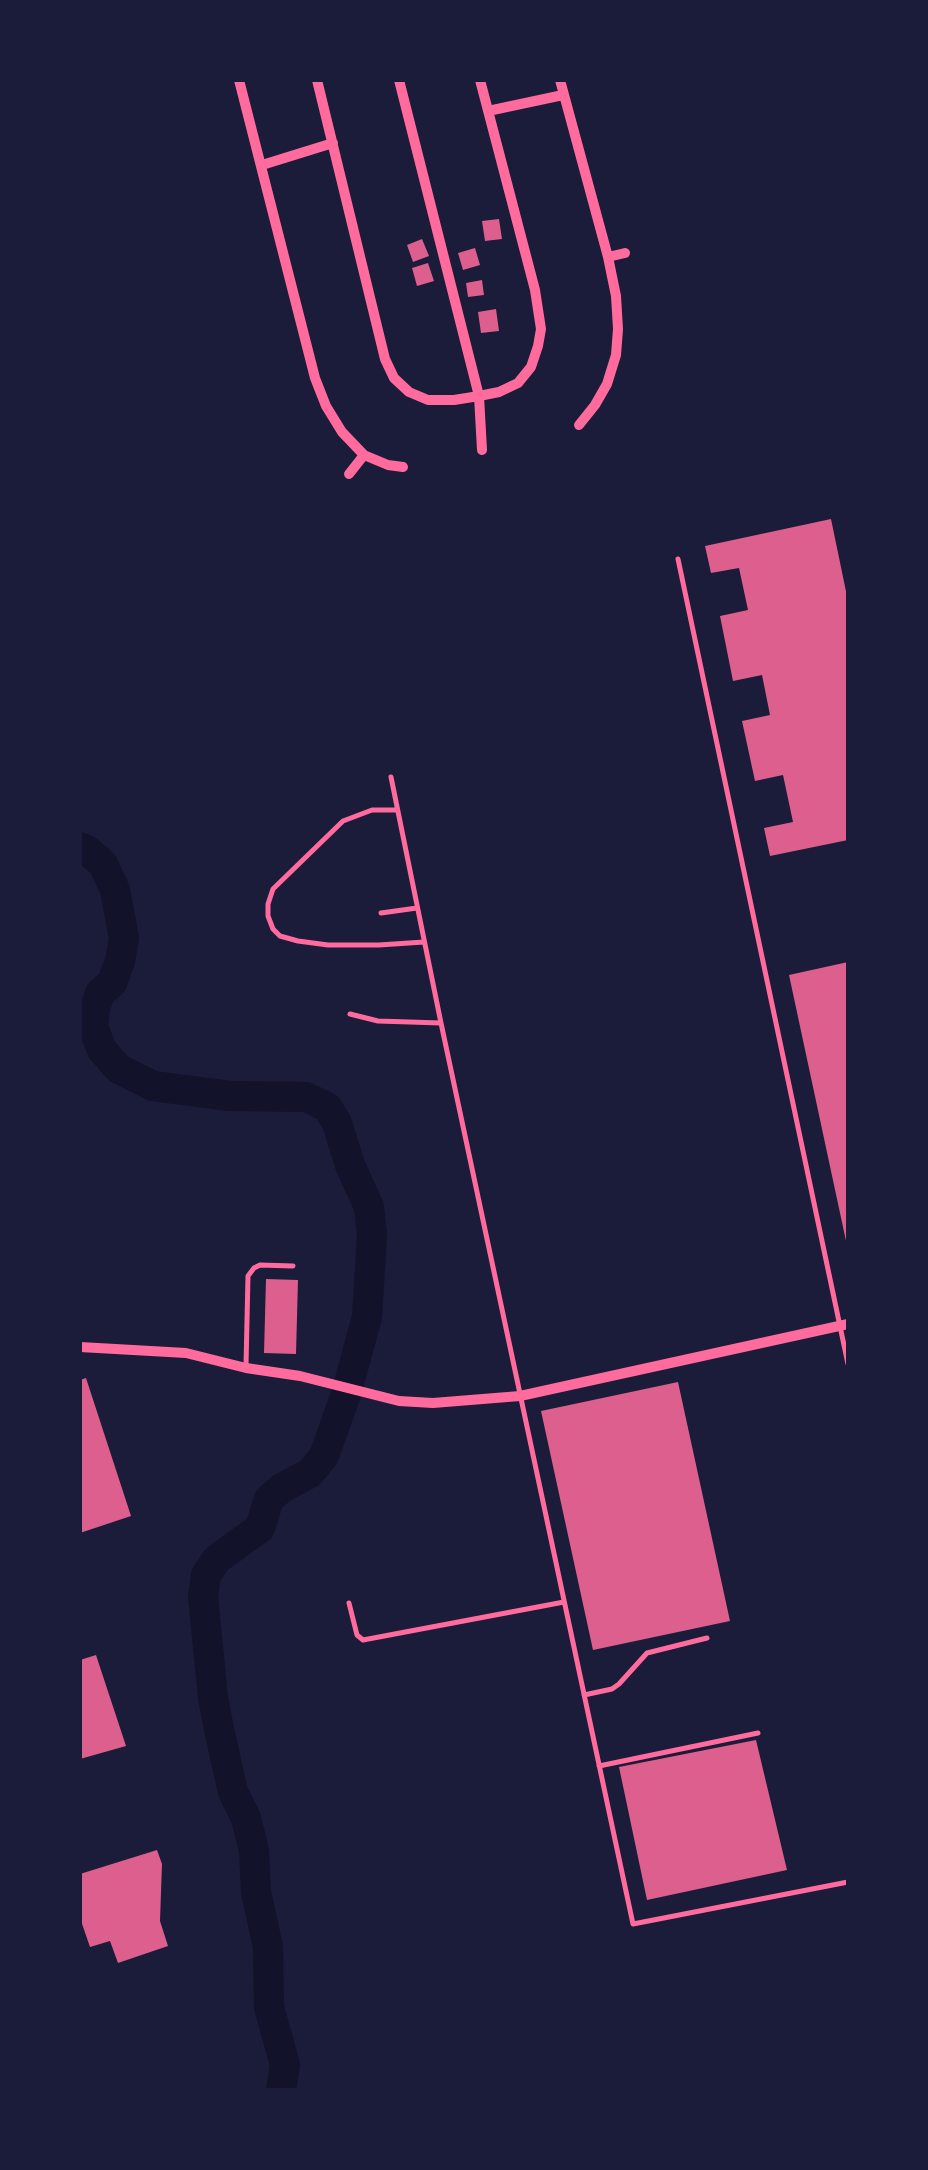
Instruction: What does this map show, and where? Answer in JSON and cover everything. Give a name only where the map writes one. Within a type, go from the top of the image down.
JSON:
[{"type":"street","points":[[239,80],[326,406],[342,432],[364,455],[403,467]]},
{"type":"street","points":[[316,80],[385,359],[394,378],[409,392],[428,400],[499,392],[518,382],[530,367],[538,346],[535,290],[480,80]]},
{"type":"street","points":[[399,80],[478,396],[482,450]]},
{"type":"street","points":[[560,80],[608,257],[618,328],[616,355],[607,384],[579,425]]},
{"type":"street","points":[[488,111],[563,95]]},
{"type":"street","points":[[262,165],[332,143]]},
{"type":"street","points":[[608,257],[625,254]]},
{"type":"street","points":[[350,474],[364,455]]},
{"type":"street","points":[[80,1347],[186,1354],[300,1376],[399,1401],[433,1404],[520,1396],[844,1325]]},
{"type":"lane","points":[[678,560],[844,1325],[848,1364]]},
{"type":"lane","points":[[391,776],[632,1924],[848,1882]]},
{"type":"lane","points":[[398,810],[372,810],[343,821],[273,889],[268,916],[280,936],[298,942],[424,942]]},
{"type":"lane","points":[[381,913],[417,908]]},
{"type":"lane","points":[[350,1014],[378,1021],[441,1022]]},
{"type":"lane","points":[[246,1368],[248,1276],[260,1265],[293,1266]]},
{"type":"lane","points":[[350,1603],[356,1635],[364,1640],[564,1602]]},
{"type":"lane","points":[[584,1695],[612,1689],[646,1653],[707,1638]]},
{"type":"lane","points":[[599,1766],[758,1732]]},
{"type":"building","points":[[499,219],[502,239],[485,241],[482,221]]},
{"type":"building","points":[[422,239],[429,256],[413,262],[407,245]]},
{"type":"building","points":[[475,248],[480,265],[463,270],[458,253]]},
{"type":"building","points":[[428,263],[434,281],[417,286],[412,268]]},
{"type":"building","points":[[482,280],[484,295],[468,297],[466,283]]},
{"type":"building","points":[[496,309],[499,331],[481,333],[478,312]]},
{"type":"building","points":[[831,519],[848,601],[848,840],[770,856],[764,828],[793,822],[783,775],[755,781],[742,721],[770,715],[762,675],[733,681],[720,616],[748,610],[739,568],[711,573],[705,546]]},
{"type":"building","points":[[848,962],[848,1241],[846,1241],[789,975]]},
{"type":"building","points":[[266,1279],[298,1280],[296,1354],[264,1353]]},
{"type":"building","points":[[86,1378],[131,1516],[80,1533],[80,1380]]},
{"type":"building","points":[[678,1382],[730,1621],[593,1650],[541,1411]]},
{"type":"building","points":[[96,1655],[126,1746],[80,1759],[80,1660]]},
{"type":"building","points":[[756,1740],[787,1870],[647,1900],[619,1767]]},
{"type":"building","points":[[157,1850],[162,1864],[160,1921],[168,1946],[118,1963],[110,1941],[90,1947],[80,1918],[80,1874]]},
{"type":"waterway","points":[[80,847],[103,864],[115,890],[124,938],[112,983],[100,993],[95,1008],[93,1027],[102,1050],[119,1069],[153,1086],[230,1096],[306,1097],[327,1107],[337,1123],[369,1207],[372,1235],[367,1317],[324,1456],[310,1473],[269,1499],[260,1528],[217,1559],[206,1575],[203,1596],[219,1729],[233,1792],[246,1818],[254,1851],[256,1892],[268,1947],[269,2007],[285,2065],[281,2090]]}]
